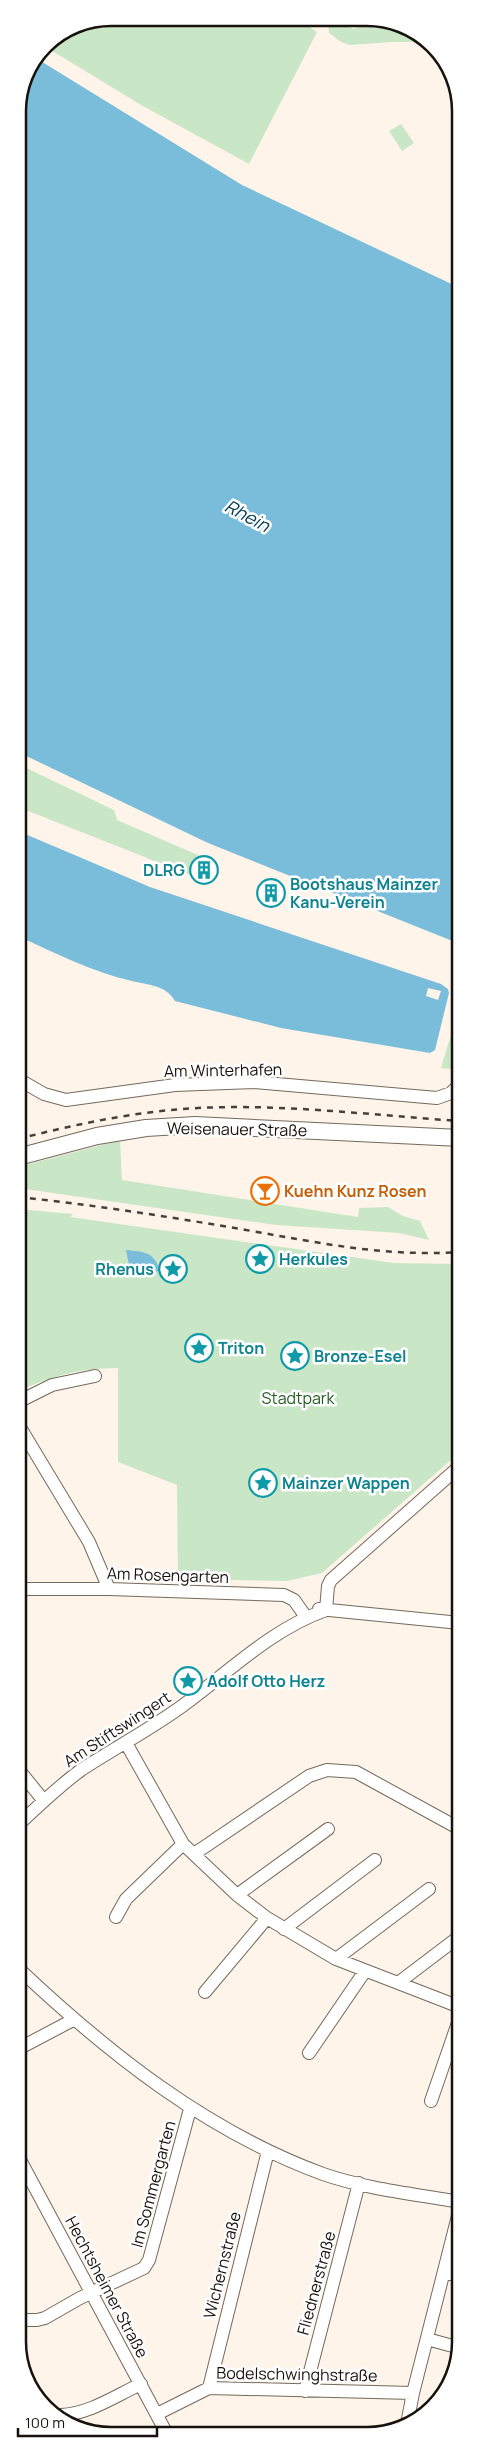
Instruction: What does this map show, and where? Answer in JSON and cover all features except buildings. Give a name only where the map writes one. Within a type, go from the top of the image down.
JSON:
[{"type":"main road","name":"Weisenauer Straße","points":[[26,1155],[106,1134],[146,1128],[195,1125],[452,1138]]},
{"type":"street","name":"Am Winterhafen","points":[[26,1084],[44,1094],[73,1100],[175,1085],[254,1082],[437,1098],[452,1092]]},
{"type":"street","points":[[26,1398],[52,1385],[95,1376]]},
{"type":"street","points":[[26,1437],[89,1542],[109,1589]]},
{"type":"street","points":[[326,1610],[328,1586],[331,1580],[452,1473]]},
{"type":"street","name":"Am Rosengarten","points":[[26,1589],[109,1589],[284,1595],[294,1600],[304,1614]]},
{"type":"street","points":[[304,1614],[315,1608],[452,1622]]},
{"type":"street","name":"Am Stiftswingert","points":[[26,1818],[80,1771],[209,1687],[260,1645],[285,1620],[304,1614]]},
{"type":"street","points":[[126,1742],[183,1844],[237,1895],[284,1929],[336,1959],[452,2004]]},
{"type":"street","points":[[194,1854],[309,1776],[327,1770],[356,1772],[452,1825]]},
{"type":"street","points":[[26,1779],[44,1801]]},
{"type":"street","points":[[237,1895],[328,1828]]},
{"type":"street","points":[[116,1917],[126,1900],[183,1844]]},
{"type":"street","points":[[284,1929],[375,1860]]},
{"type":"street","points":[[336,1959],[429,1889]]},
{"type":"street","points":[[205,1992],[267,1918]]},
{"type":"street","points":[[398,1983],[452,1942]]},
{"type":"street","points":[[309,2053],[365,1971]]},
{"type":"street","points":[[26,1976],[73,2020],[190,2109],[268,2151],[325,2174],[359,2183],[452,2200]]},
{"type":"street","points":[[26,2045],[73,2020]]},
{"type":"street","points":[[431,2101],[452,2040]]},
{"type":"street","name":"Im Sommergarten","points":[[26,2320],[45,2318],[92,2292],[144,2268],[149,2260],[190,2109]]},
{"type":"street","name":"Wichernstraße","points":[[209,2388],[268,2151]]},
{"type":"street","name":"Hechtsheimer Straße","points":[[26,2170],[164,2427]]},
{"type":"street","name":"Fliednerstraße","points":[[305,2391],[359,2183]]},
{"type":"street","points":[[409,2415],[452,2240]]},
{"type":"street","points":[[444,2272],[452,2274]]},
{"type":"street","points":[[427,2339],[452,2346]]},
{"type":"street","points":[[69,2415],[92,2408],[141,2384]]},
{"type":"street","name":"Bodelschwinghstraße","points":[[157,2414],[209,2388],[413,2393]]},
{"type":"green space","points":[[111,26],[308,26],[317,32],[249,164],[141,105],[52,51],[79,33]]},
{"type":"green space","points":[[328,26],[348,26],[354,29],[360,26],[367,26],[399,33],[415,42],[350,45],[341,42],[329,33]]},
{"type":"green space","points":[[401,124],[414,143],[402,151],[389,131]]},
{"type":"green space","points":[[26,768],[114,810],[117,820],[198,855],[190,875],[26,810]]},
{"type":"green space","points":[[452,1031],[452,1069],[441,1068]]},
{"type":"green space","points":[[120,1140],[122,1180],[358,1217],[359,1208],[388,1207],[403,1216],[420,1221],[429,1240],[399,1233],[276,1225],[26,1189],[26,1165]]},
{"type":"green space","name":"Stadtpark","points":[[26,1210],[73,1214],[70,1217],[394,1263],[452,1264],[452,1459],[322,1573],[287,1581],[178,1579],[177,1485],[118,1462],[118,1368],[67,1374],[26,1388]]},
{"type":"water","name":"Rhein","points":[[42,62],[242,185],[452,284],[452,941],[208,843],[26,756],[26,106],[29,89]]},
{"type":"water","points":[[26,834],[150,887],[441,984],[448,989],[449,993],[435,1050],[430,1053],[281,1028],[175,1001],[162,989],[117,977],[26,940]]},
{"type":"water","points":[[126,1250],[148,1254],[158,1264],[160,1271],[131,1275]]},
{"type":"pier","points":[[428,988],[441,991],[438,1000],[426,996]]},
{"type":"railway","points":[[26,1137],[113,1118],[152,1112],[206,1108],[279,1108],[452,1120]]},
{"type":"railway","points":[[26,1198],[161,1216],[353,1248],[379,1251],[452,1252]]},
{"type":"place","name":"DLRG","points":[[204,870]]},
{"type":"place","name":"Bootshaus Mainzer Kanu-Verein","points":[[271,893]]},
{"type":"place","name":"Kuehn Kunz Rosen","points":[[265,1191]]},
{"type":"place","name":"Herkules","points":[[260,1259]]},
{"type":"place","name":"Rhenus","points":[[173,1269]]},
{"type":"place","name":"Triton","points":[[199,1348]]},
{"type":"place","name":"Bronze-Esel","points":[[295,1356]]},
{"type":"place","name":"Mainzer Wappen","points":[[263,1483]]},
{"type":"place","name":"Adolf Otto Herz","points":[[188,1681]]}]
